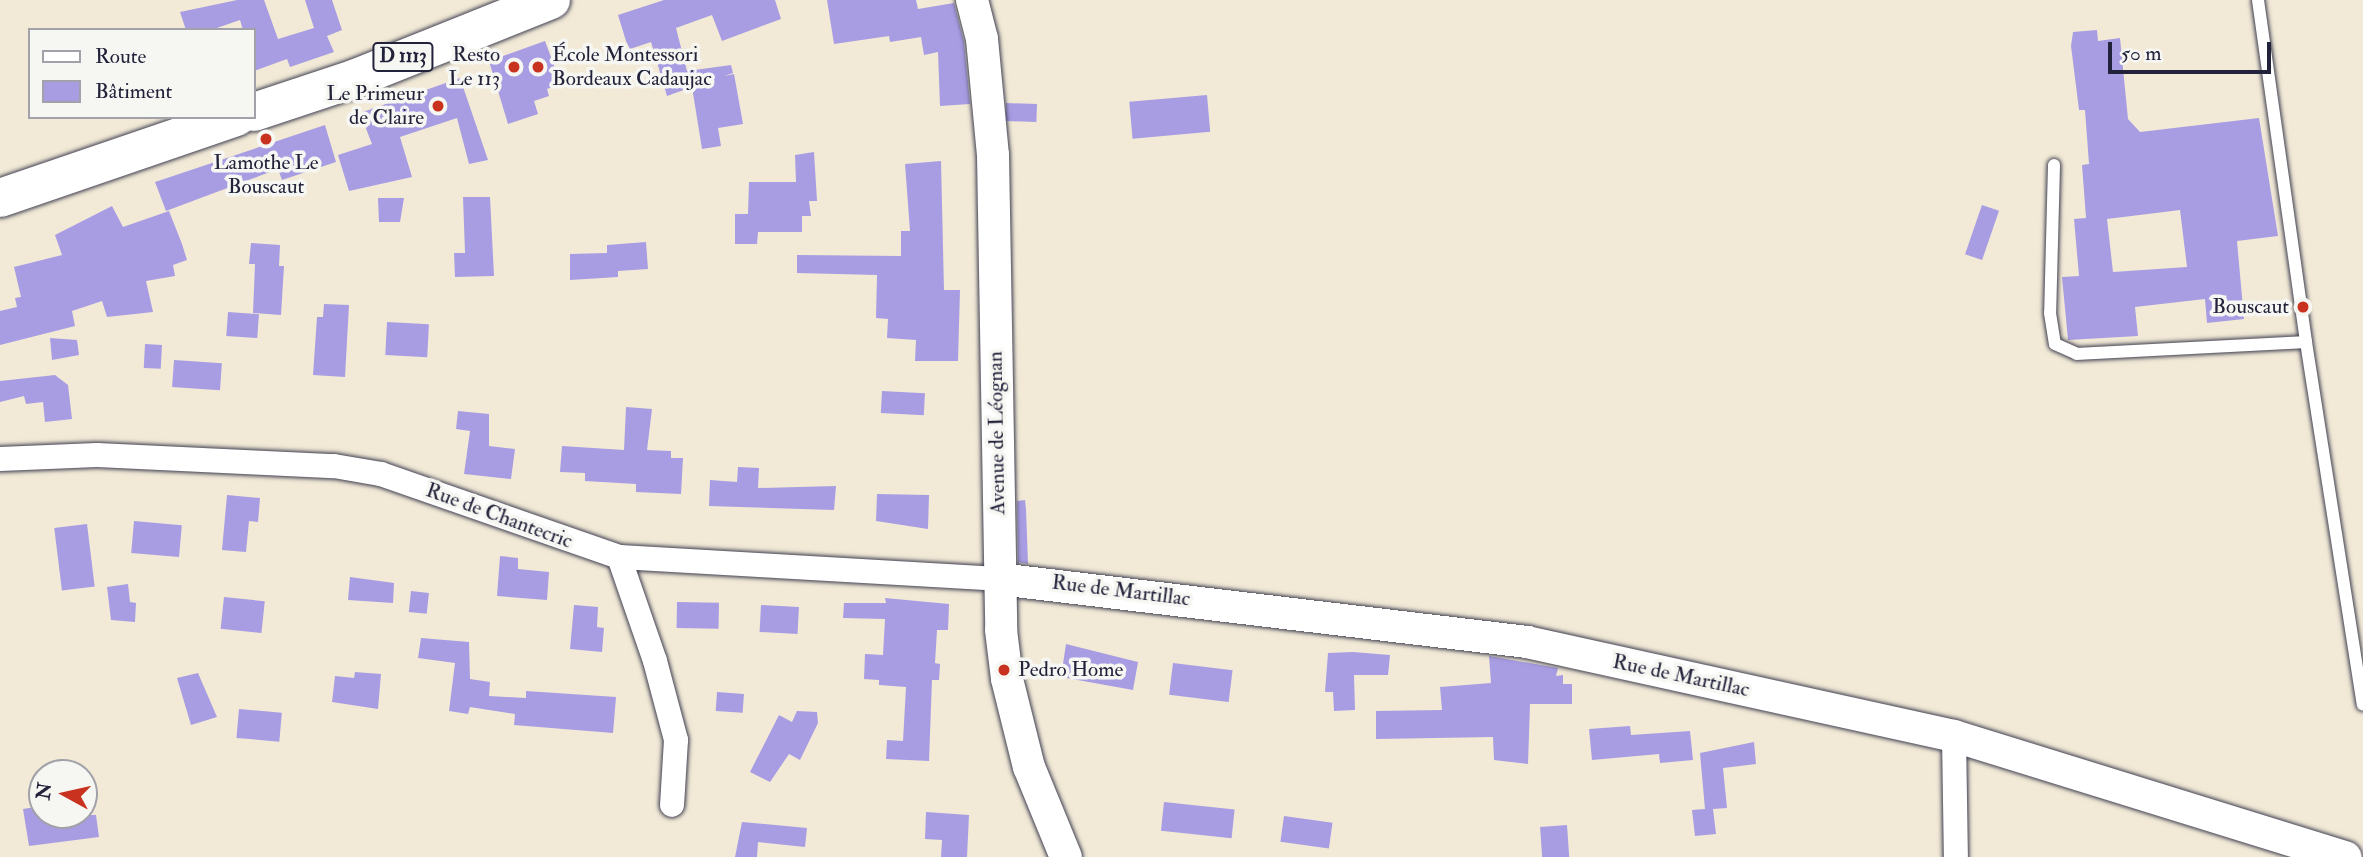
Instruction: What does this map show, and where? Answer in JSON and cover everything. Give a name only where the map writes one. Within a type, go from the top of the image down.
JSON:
[{"type":"main road","name":"D 1113","points":[[256,110],[356,78],[551,0]]},
{"type":"main road","points":[[0,198],[231,119]]},
{"type":"street","name":"Avenue de Léognan","points":[[972,0],[982,39],[993,155],[999,579],[1007,679],[1029,767],[1066,857]]},
{"type":"street","name":"Rue de Chantecric","points":[[0,459],[97,455],[334,466],[381,474],[619,557],[999,579]]},
{"type":"street","points":[[619,557],[656,661],[676,740],[672,804]]},
{"type":"street","name":"Rue de Martillac","points":[[999,579],[1527,642],[1954,736],[2346,857]]},
{"type":"street","points":[[1954,736],[1956,857]]},
{"type":"lane","points":[[2259,0],[2306,342],[2363,705]]},
{"type":"lane","points":[[2054,165],[2050,313],[2055,344],[2077,354],[2306,342]]},
{"type":"building","points":[[237,0],[264,0],[278,39],[314,28],[305,0],[332,0],[342,30],[327,36],[334,52],[290,67],[287,59],[256,70],[256,28],[242,28],[240,20],[217,28],[185,28],[180,12]]},
{"type":"building","points":[[664,0],[775,0],[781,19],[722,41],[712,15],[676,28],[687,71],[731,65],[733,73],[724,76],[734,74],[743,124],[718,128],[721,146],[702,149],[692,87],[667,96],[651,42],[630,49],[626,41],[618,15]]},
{"type":"building","points":[[827,0],[916,0],[918,9],[954,3],[964,42],[970,104],[940,106],[938,52],[924,55],[921,37],[890,42],[889,36],[834,44]]},
{"type":"building","points":[[2097,30],[2098,41],[2120,38],[2128,119],[2140,132],[2259,118],[2278,236],[2237,241],[2244,319],[2207,323],[2205,299],[2135,307],[2138,336],[2068,340],[2062,277],[2079,276],[2074,219],[2086,218],[2082,165],[2089,164],[2085,110],[2079,110],[2071,46],[2073,32]],"holes":[[[2180,210],[2187,267],[2113,272],[2107,219]]]},
{"type":"building","points":[[545,41],[561,84],[547,89],[549,96],[534,101],[538,114],[508,124],[489,61]]},
{"type":"building","points":[[460,78],[488,160],[469,164],[457,118],[400,137],[412,177],[349,191],[338,155],[372,144],[360,113]]},
{"type":"building","points":[[1207,95],[1210,132],[1133,139],[1129,102]]},
{"type":"building","points":[[1006,103],[1037,104],[1036,122],[1005,121]]},
{"type":"building","points":[[325,125],[336,162],[282,180],[278,169],[166,211],[155,182]]},
{"type":"building","points":[[814,152],[817,201],[809,201],[811,216],[802,216],[802,232],[758,232],[757,244],[735,244],[735,214],[748,214],[749,182],[796,182],[795,155]]},
{"type":"building","points":[[941,161],[944,290],[960,290],[958,361],[915,361],[916,340],[887,338],[888,319],[876,318],[877,275],[797,273],[797,255],[901,256],[901,231],[910,231],[905,164]]},
{"type":"building","points":[[463,197],[490,197],[494,276],[455,277],[454,253],[465,253]]},
{"type":"building","points":[[378,198],[404,198],[400,222],[379,222]]},
{"type":"building","points":[[1982,205],[1999,211],[1982,260],[1965,254]]},
{"type":"building","points":[[112,206],[123,227],[169,211],[182,244],[187,260],[173,265],[175,276],[146,281],[153,312],[107,317],[102,301],[72,311],[75,326],[0,345],[0,311],[17,307],[15,298],[21,297],[14,267],[62,255],[55,235]]},
{"type":"building","points":[[646,242],[648,269],[618,271],[618,277],[570,280],[570,254],[607,253],[607,245]]},
{"type":"building","points":[[251,243],[280,245],[279,266],[284,266],[281,315],[253,313],[255,264],[249,264]]},
{"type":"building","points":[[324,304],[349,305],[345,377],[313,375],[317,317],[323,317]]},
{"type":"building","points":[[228,312],[259,314],[257,338],[226,336]]},
{"type":"building","points":[[387,322],[429,324],[427,357],[385,355]]},
{"type":"building","points":[[50,338],[77,340],[79,355],[52,360]]},
{"type":"building","points":[[145,344],[162,345],[161,369],[144,368]]},
{"type":"building","points":[[174,360],[222,363],[220,390],[172,387]]},
{"type":"building","points":[[55,375],[68,385],[72,419],[45,422],[43,402],[26,404],[24,396],[0,402],[0,381]]},
{"type":"building","points":[[882,391],[925,393],[924,415],[881,413]]},
{"type":"building","points":[[626,407],[652,409],[647,450],[671,451],[671,458],[683,458],[681,494],[636,492],[636,484],[585,481],[585,473],[560,472],[562,446],[624,450]]},
{"type":"building","points":[[458,411],[489,414],[489,446],[515,449],[511,479],[464,474],[470,431],[456,429]]},
{"type":"building","points":[[738,467],[759,468],[758,488],[836,486],[834,510],[709,506],[710,480],[737,482]]},
{"type":"building","points":[[877,494],[929,495],[928,529],[876,521]]},
{"type":"building","points":[[227,495],[260,498],[258,522],[249,521],[246,552],[222,550]]},
{"type":"building","points":[[1025,500],[1028,564],[1018,562],[1017,501]]},
{"type":"building","points":[[134,521],[182,525],[179,557],[131,553]]},
{"type":"building","points":[[87,524],[95,587],[62,591],[54,528]]},
{"type":"building","points":[[500,556],[518,558],[518,569],[549,572],[547,600],[497,596]]},
{"type":"building","points":[[350,577],[394,583],[393,603],[348,600]]},
{"type":"building","points":[[128,584],[130,602],[136,603],[135,622],[111,620],[107,587]]},
{"type":"building","points":[[411,591],[429,593],[427,614],[409,612]]},
{"type":"building","points":[[224,597],[265,601],[261,633],[221,629]]},
{"type":"building","points":[[885,598],[949,604],[948,630],[937,630],[935,663],[940,664],[939,680],[932,680],[929,761],[886,759],[887,740],[903,741],[906,687],[879,685],[879,680],[864,679],[865,654],[883,655],[885,619],[843,618],[844,603],[886,603]]},
{"type":"building","points":[[677,602],[719,603],[719,629],[677,628]]},
{"type":"building","points":[[574,605],[598,607],[597,627],[604,628],[602,652],[570,649]]},
{"type":"building","points":[[761,605],[799,607],[798,634],[760,632]]},
{"type":"building","points":[[421,638],[469,642],[470,679],[490,682],[489,696],[526,698],[526,691],[616,697],[613,733],[514,725],[515,714],[470,707],[468,714],[449,711],[455,663],[418,658]]},
{"type":"building","points":[[1066,644],[1138,662],[1133,690],[1061,677]]},
{"type":"building","points":[[1328,653],[1390,655],[1388,675],[1354,675],[1355,710],[1334,711],[1333,692],[1325,692]]},
{"type":"building","points":[[1489,656],[1558,668],[1556,676],[1563,675],[1563,684],[1572,684],[1572,704],[1530,704],[1528,764],[1494,760],[1493,737],[1376,739],[1376,711],[1442,710],[1440,687],[1491,683]]},
{"type":"building","points":[[1173,663],[1233,670],[1229,702],[1169,695]]},
{"type":"building","points":[[355,672],[381,674],[378,709],[332,702],[335,676],[354,678]]},
{"type":"building","points":[[198,673],[217,717],[191,725],[177,678]]},
{"type":"building","points":[[717,692],[744,694],[743,713],[716,711]]},
{"type":"building","points":[[239,709],[282,713],[279,742],[236,738]]},
{"type":"building","points":[[797,711],[817,712],[818,723],[800,760],[789,754],[770,782],[750,772],[779,715],[792,722]]},
{"type":"building","points":[[1630,726],[1631,735],[1690,731],[1693,760],[1660,763],[1659,754],[1592,760],[1589,729]]},
{"type":"building","points":[[1754,742],[1756,764],[1723,768],[1727,808],[1713,809],[1716,834],[1695,836],[1692,810],[1705,809],[1700,753]]},
{"type":"building","points":[[1164,802],[1235,809],[1232,838],[1161,831]]},
{"type":"building","points":[[28,808],[28,829],[98,829],[99,837],[29,846],[23,809]]},
{"type":"building","points":[[926,812],[969,815],[967,857],[941,857],[942,840],[925,839]]},
{"type":"building","points":[[1284,816],[1333,823],[1329,849],[1280,842]]},
{"type":"building","points":[[742,822],[807,828],[805,847],[758,842],[757,857],[735,857]]},
{"type":"building","points":[[1567,825],[1569,857],[1542,857],[1540,827]]},
{"type":"place","name":"Resto Le 113","points":[[514,67]]},
{"type":"place","name":"École Montessori Bordeaux Cadaujac","points":[[538,67]]},
{"type":"place","name":"Le Primeur de Claire","points":[[438,106]]},
{"type":"place","name":"Lamothe Le Bouscaut","points":[[266,139]]},
{"type":"place","name":"Bouscaut","points":[[2303,307]]},
{"type":"place","name":"Pedro Home","points":[[1004,670]]}]
